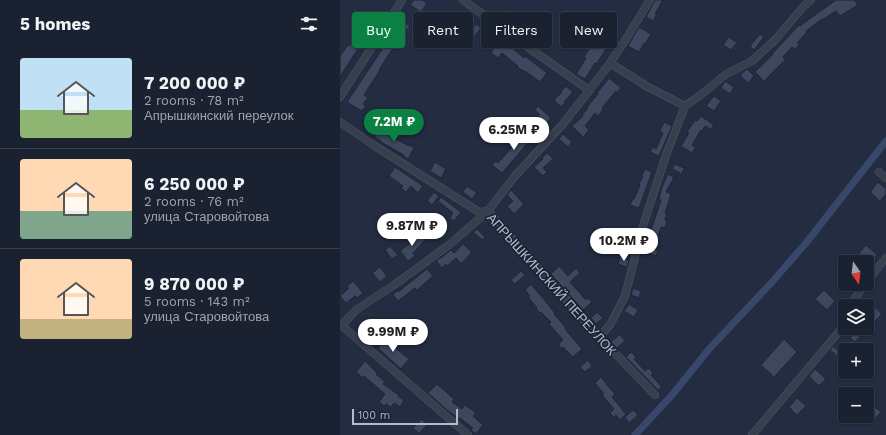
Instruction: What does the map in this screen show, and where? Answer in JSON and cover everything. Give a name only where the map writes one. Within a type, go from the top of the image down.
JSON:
[{"type":"street","points":[[340,97],[402,0]]},
{"type":"street","points":[[463,0],[589,90]]},
{"type":"street","points":[[468,435],[341,325],[356,310],[400,281],[488,211],[515,176],[563,124],[610,63],[650,0]]},
{"type":"street","points":[[600,336],[610,325],[625,296],[642,229],[663,162],[685,106],[726,74],[752,61],[776,39],[803,7],[811,0]]},
{"type":"street","points":[[610,63],[685,106]]},
{"type":"street","name":"АПРЫШКИНСКИЙ ПЕРЕУЛОК","points":[[340,122],[479,212],[488,211],[655,395]]},
{"type":"street","points":[[879,172],[886,178]]},
{"type":"street","points":[[874,273],[886,258]]},
{"type":"street","points":[[752,435],[838,333]]},
{"type":"building","points":[[414,0],[422,0],[427,3],[421,12],[410,5]]},
{"type":"building","points":[[655,0],[663,0],[655,14],[657,14],[653,21],[646,17]]},
{"type":"building","points":[[836,0],[854,0],[858,5],[840,16],[836,11],[806,31],[807,32],[797,43],[799,45],[795,49],[792,47],[783,57],[785,60],[764,81],[755,72],[799,25],[800,26]]},
{"type":"building","points":[[405,23],[410,26],[405,30]]},
{"type":"building","points":[[476,24],[481,28],[473,38],[473,28]]},
{"type":"building","points":[[639,27],[651,34],[639,52],[628,46]]},
{"type":"building","points":[[760,34],[764,37],[754,50],[750,46]]},
{"type":"building","points":[[729,37],[737,43],[731,50],[723,45]]},
{"type":"building","points":[[352,42],[352,48],[358,48],[340,77],[340,56],[348,45],[349,46]]},
{"type":"building","points":[[383,48],[393,48],[364,95],[368,98],[363,104],[366,106],[362,111],[347,102]]},
{"type":"building","points":[[490,48],[512,48],[524,58],[525,56],[547,73],[540,82],[517,67],[518,66],[502,53],[498,58],[491,53],[493,50]]},
{"type":"building","points":[[590,48],[606,48],[585,79],[576,74],[586,58],[584,57]]},
{"type":"building","points":[[747,69],[754,76],[748,83],[740,75]]},
{"type":"building","points":[[609,78],[621,88],[617,93],[616,91],[602,108],[603,109],[598,116],[595,113],[585,126],[589,130],[583,137],[572,126],[583,116],[582,115],[588,108],[587,107]]},
{"type":"building","points":[[725,81],[734,87],[730,94],[721,88]]},
{"type":"building","points":[[566,86],[573,92],[561,107],[554,100]]},
{"type":"building","points":[[714,96],[721,101],[714,111],[706,106]]},
{"type":"building","points":[[538,106],[551,118],[541,130],[533,123],[540,115],[535,110]]},
{"type":"building","points":[[701,116],[714,125],[711,129],[705,126],[702,131],[701,130],[692,145],[696,147],[692,153],[681,146],[689,133],[687,132],[695,120],[697,121]]},
{"type":"building","points":[[664,122],[672,126],[659,156],[650,152],[653,147],[656,149],[663,133],[660,131]]},
{"type":"building","points":[[520,126],[533,137],[502,173],[492,165],[496,161],[498,163],[522,136],[516,131]]},
{"type":"building","points":[[381,128],[391,134],[390,136],[414,148],[408,159],[375,137]]},
{"type":"building","points":[[563,134],[572,142],[568,147],[559,139]]},
{"type":"building","points":[[547,153],[553,159],[543,168],[547,172],[543,176],[534,167]]},
{"type":"building","points":[[435,162],[446,169],[441,178],[430,171]]},
{"type":"building","points":[[675,164],[684,168],[682,174],[672,169]]},
{"type":"building","points":[[395,167],[423,186],[418,193],[411,186],[406,192],[401,188],[403,186],[389,176]]},
{"type":"building","points":[[645,169],[652,172],[639,208],[630,205],[640,185],[639,184]]},
{"type":"building","points":[[668,174],[674,177],[666,192],[671,194],[665,213],[667,213],[665,220],[667,221],[665,228],[661,227],[654,249],[658,250],[656,256],[646,252],[650,240],[648,239],[661,200],[659,199],[662,187]]},
{"type":"building","points":[[878,182],[886,189],[886,194],[880,201],[870,192]]},
{"type":"building","points":[[467,186],[477,193],[472,199],[463,192]]},
{"type":"building","points":[[511,190],[524,204],[514,214],[507,206],[513,201],[507,195]]},
{"type":"building","points":[[434,192],[439,196],[432,205],[427,201]]},
{"type":"building","points":[[441,197],[461,212],[454,221],[450,218],[453,213],[438,201]]},
{"type":"building","points":[[477,229],[485,237],[482,240],[473,232]]},
{"type":"building","points":[[623,230],[633,235],[630,241],[620,236]]},
{"type":"building","points":[[418,233],[425,240],[413,253],[415,256],[408,261],[400,251],[410,243],[409,242]]},
{"type":"building","points":[[463,244],[472,252],[461,264],[456,258],[447,266],[446,264],[442,268],[436,261],[451,250],[454,253]]},
{"type":"building","points":[[866,245],[877,255],[874,258],[874,255],[861,255],[859,253]]},
{"type":"building","points":[[390,246],[398,255],[392,259],[385,250]]},
{"type":"building","points":[[620,257],[629,260],[627,267],[618,264]]},
{"type":"building","points":[[559,266],[568,276],[576,268],[580,273],[570,282],[586,300],[588,298],[592,302],[583,310],[551,274]]},
{"type":"building","points":[[380,267],[387,276],[380,282],[372,273]]},
{"type":"building","points":[[427,269],[433,276],[417,290],[415,288],[398,301],[393,295]]},
{"type":"building","points":[[521,271],[525,275],[515,284],[511,280]]},
{"type":"building","points":[[353,281],[363,293],[357,298],[355,296],[346,303],[340,296],[349,288],[347,286]]},
{"type":"building","points":[[531,284],[582,349],[573,357],[558,344],[563,340],[549,324],[551,322],[536,309],[537,308],[528,297],[530,296],[525,290]]},
{"type":"building","points":[[633,288],[641,291],[639,298],[631,295]]},
{"type":"building","points":[[824,290],[835,301],[827,310],[815,299]]},
{"type":"building","points":[[629,304],[638,310],[634,317],[624,311]]},
{"type":"building","points":[[874,307],[882,314],[875,321],[874,320]]},
{"type":"building","points":[[597,312],[603,318],[596,324],[591,318]]},
{"type":"building","points":[[620,334],[625,341],[617,348],[611,342]]},
{"type":"building","points":[[853,335],[861,335],[855,342],[850,338]]},
{"type":"building","points":[[387,337],[395,344],[393,346],[409,359],[401,369],[378,348]]},
{"type":"building","points":[[784,339],[797,352],[774,377],[761,365]]},
{"type":"building","points":[[833,346],[838,350],[838,357],[830,350]]},
{"type":"building","points":[[631,352],[636,357],[634,359],[645,371],[649,368],[653,373],[651,375],[662,387],[658,390],[626,357]]},
{"type":"building","points":[[588,360],[592,366],[585,372],[580,367]]},
{"type":"building","points":[[365,361],[385,382],[383,384],[404,400],[400,407],[394,403],[391,407],[386,404],[384,406],[379,402],[385,394],[364,376],[363,378],[356,372]]},
{"type":"building","points":[[815,369],[826,379],[819,386],[809,376]]},
{"type":"building","points":[[601,377],[615,394],[612,397],[626,414],[620,420],[616,415],[614,417],[610,413],[614,409],[602,395],[604,394],[595,383]]},
{"type":"building","points":[[437,384],[454,399],[452,402],[462,409],[465,405],[476,413],[473,416],[483,425],[476,434],[471,430],[473,428],[446,409],[428,393]]},
{"type":"building","points":[[797,398],[806,406],[797,415],[789,407]]},
{"type":"building","points":[[874,407],[881,412],[874,420]]},
{"type":"building","points":[[633,410],[638,415],[629,423],[625,417]]},
{"type":"building","points":[[422,419],[427,425],[419,433],[413,428]]},
{"type":"waterway","points":[[635,435],[672,395],[710,348],[773,281],[806,243],[886,141]]}]
